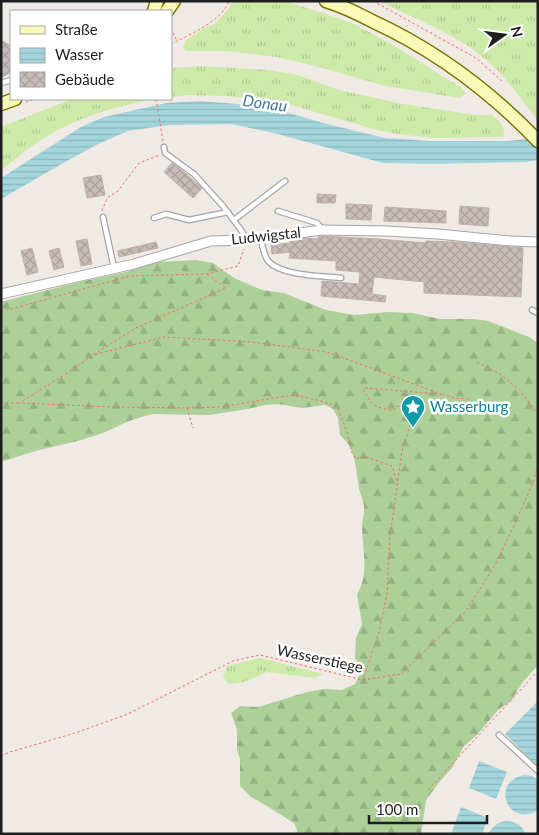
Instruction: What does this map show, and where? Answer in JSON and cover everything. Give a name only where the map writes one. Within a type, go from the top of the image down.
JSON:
[{"type":"main road","points":[[326,1],[388,28],[424,48],[484,90],[538,142]]},
{"type":"street","name":"Ludwigstal","points":[[1,294],[134,264],[211,241],[247,240],[322,230],[387,231],[538,242]]},
{"type":"lane","points":[[164,147],[165,153],[194,174],[228,212],[247,240]]},
{"type":"lane","points":[[234,220],[285,181]]},
{"type":"lane","points":[[278,211],[317,223],[322,230]]},
{"type":"lane","points":[[154,218],[166,214],[189,220],[228,212]]},
{"type":"lane","points":[[103,217],[114,268]]},
{"type":"lane","points":[[261,238],[268,260],[277,267],[286,271],[341,278]]},
{"type":"lane","points":[[532,310],[538,313]]},
{"type":"lane","points":[[499,735],[538,771]]},
{"type":"path","points":[[172,44],[192,34],[220,15],[229,1]]},
{"type":"path","points":[[373,1],[476,58],[503,82]]},
{"type":"path","points":[[172,30],[177,41]]},
{"type":"path","points":[[156,100],[164,147]]},
{"type":"path","points":[[103,217],[102,211],[107,198],[118,191],[138,163],[165,153]]},
{"type":"path","points":[[1,312],[130,276],[207,274],[238,266],[247,240]]},
{"type":"path","points":[[19,403],[136,328],[226,288],[207,274]]},
{"type":"path","points":[[93,355],[164,337],[252,342],[327,352],[441,394],[471,400]]},
{"type":"path","points":[[477,362],[500,374],[520,390],[538,414]]},
{"type":"path","points":[[363,680],[380,632],[387,594],[390,536],[402,451],[410,425],[417,416],[408,408],[397,406],[393,411],[375,406],[364,393],[364,388],[441,394]]},
{"type":"path","points":[[402,407],[403,391]]},
{"type":"path","points":[[1,403],[187,408],[220,407],[293,395],[337,406],[347,432],[352,453],[356,459],[363,456],[392,466],[397,483]]},
{"type":"path","points":[[187,408],[193,428]]},
{"type":"path","name":"Wasserstiege","points":[[1,756],[128,714],[232,661],[260,655],[363,680],[401,674],[466,611],[494,565],[513,528],[532,485],[538,465]]},
{"type":"path","points":[[428,790],[538,671]]},
{"type":"green space","points":[[232,1],[286,1],[352,23],[393,45],[461,87],[466,94],[460,98],[385,86],[277,57],[225,51],[186,51],[183,47],[186,40],[216,23],[229,8]]},
{"type":"green space","points":[[380,1],[538,1],[538,118],[534,116],[498,71],[472,49],[447,34]]},
{"type":"green space","points":[[204,66],[269,70],[298,75],[339,90],[403,104],[476,115],[492,115],[502,125],[504,133],[503,137],[432,138],[377,130],[281,102],[227,96],[188,95],[172,97],[172,68]]},
{"type":"green space","points":[[69,100],[152,100],[112,109],[68,125],[36,143],[1,170],[1,127]]},
{"type":"green space","points":[[196,260],[213,263],[234,278],[262,290],[284,293],[326,310],[354,315],[388,312],[412,313],[440,319],[488,321],[529,337],[538,343],[538,665],[522,683],[511,701],[499,709],[477,735],[464,746],[452,768],[426,800],[421,834],[297,834],[294,823],[251,797],[240,786],[237,730],[231,713],[240,706],[258,707],[307,692],[324,689],[342,690],[355,684],[361,672],[355,658],[356,638],[362,624],[357,594],[361,586],[364,569],[362,526],[364,505],[353,454],[346,441],[340,435],[338,418],[333,409],[325,405],[302,408],[278,404],[209,415],[152,414],[78,441],[35,451],[1,462],[1,302],[130,271],[159,262]]},
{"type":"green space","points":[[260,658],[323,674],[315,678],[267,672],[244,682],[229,684],[223,677],[227,666]]},
{"type":"water","points":[[200,101],[237,104],[282,111],[385,138],[429,141],[507,141],[538,138],[538,160],[525,162],[433,164],[383,163],[274,133],[231,124],[169,125],[128,131],[98,144],[1,199],[1,178],[81,127],[104,117],[167,103]]},
{"type":"water","points":[[538,701],[538,767],[505,734]]},
{"type":"water","points":[[479,761],[507,772],[496,799],[469,788]]},
{"type":"water","points":[[524,775],[532,776],[538,780],[538,810],[528,814],[519,814],[507,803],[505,795],[507,787],[513,780]]},
{"type":"water","points":[[461,807],[488,818],[482,834],[451,834]]},
{"type":"water","points":[[507,821],[518,824],[526,834],[488,834],[496,825]]},
{"type":"building","points":[[1,40],[10,45],[10,73],[1,78]]},
{"type":"building","points":[[172,163],[202,188],[193,198],[164,172]]},
{"type":"building","points":[[101,175],[105,195],[87,198],[83,178]]},
{"type":"building","points":[[317,194],[336,195],[335,203],[317,203]]},
{"type":"building","points":[[346,204],[372,205],[371,220],[346,219]]},
{"type":"building","points":[[460,206],[489,208],[488,226],[459,224]]},
{"type":"building","points":[[385,207],[446,211],[446,223],[384,221]]},
{"type":"building","points":[[318,237],[426,243],[426,241],[455,242],[523,248],[521,297],[424,293],[424,282],[374,277],[372,294],[386,296],[385,302],[321,296],[322,281],[359,284],[360,272],[336,270],[336,261],[289,258],[290,252],[272,254],[271,245],[290,243],[290,241],[306,238],[318,239]]},
{"type":"building","points":[[87,239],[92,264],[81,266],[76,241]]},
{"type":"building","points":[[156,242],[158,248],[119,257],[118,251]]},
{"type":"building","points":[[32,248],[38,272],[27,275],[21,251]]},
{"type":"building","points":[[59,248],[64,267],[54,270],[49,251]]},
{"type":"place","name":"Wasserburg","points":[[413,428]]},
{"type":"water label","name":"Donau","points":[[265,103]]}]
